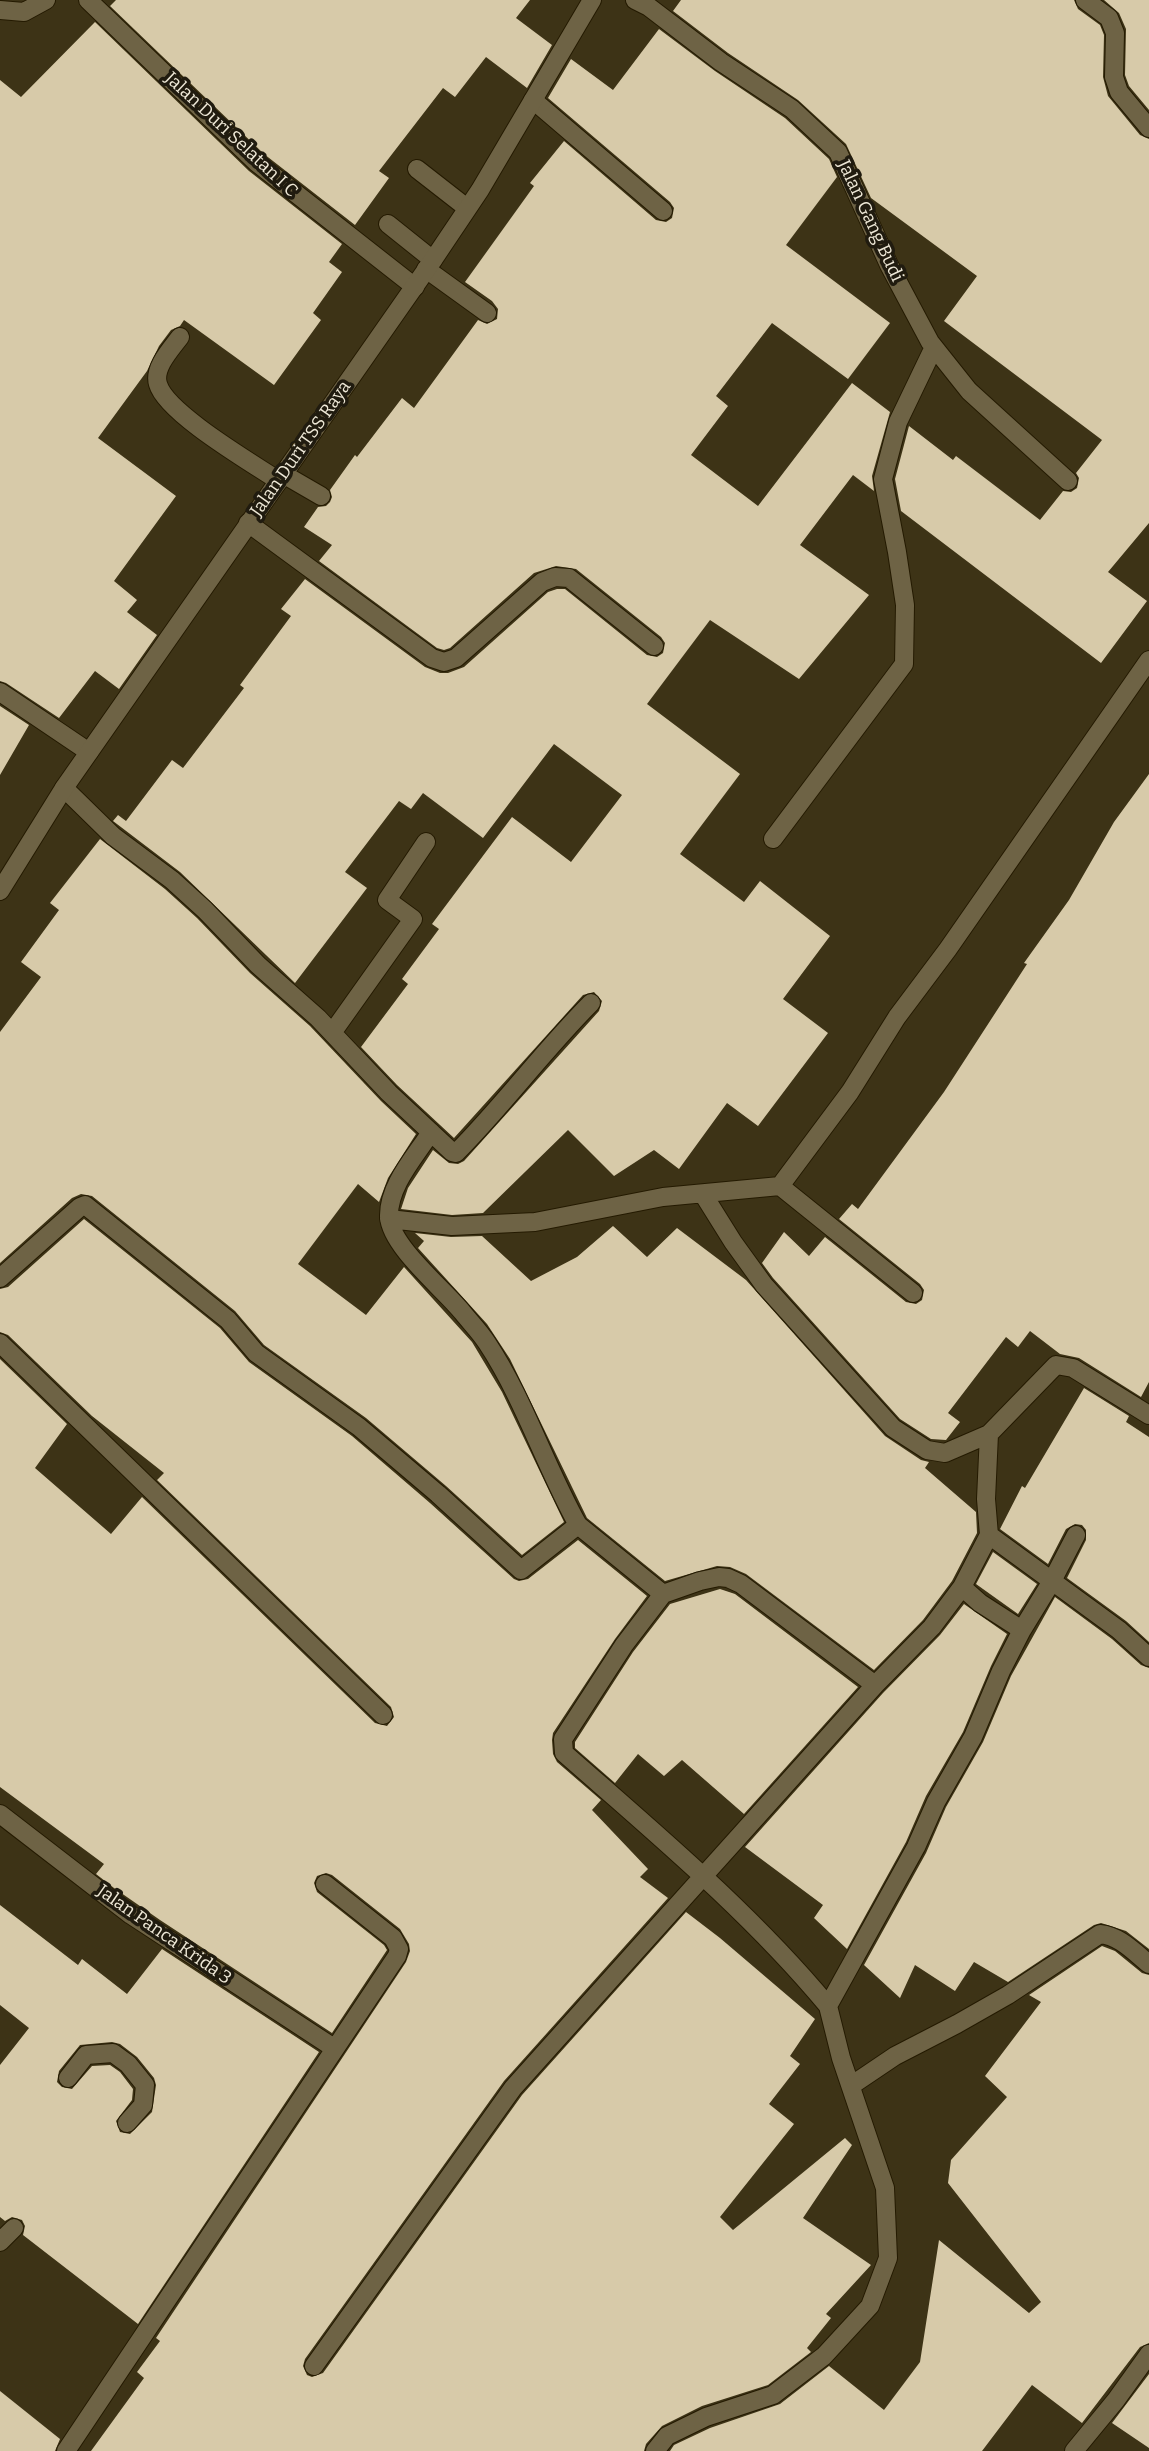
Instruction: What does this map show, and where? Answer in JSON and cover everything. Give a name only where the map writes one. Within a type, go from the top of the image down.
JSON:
[{"type":"street","points":[[0,10],[24,12],[46,0]]},
{"type":"street","name":"Jalan Duri Selatan I C","points":[[88,0],[257,163],[415,287]]},
{"type":"street","name":"Jalan Duri TSS Raya","points":[[0,891],[64,788],[415,287],[467,208],[592,0]]},
{"type":"street","name":"Jalan Gang Budi","points":[[635,0],[649,7],[721,62],[792,109],[838,152],[889,265],[934,347],[969,391],[1068,481]]},
{"type":"street","points":[[1085,0],[1109,18],[1115,33],[1114,77],[1119,92],[1149,128]]},
{"type":"street","points":[[533,100],[663,211]]},
{"type":"street","points":[[417,169],[467,208]]},
{"type":"street","points":[[388,224],[487,313]]},
{"type":"street","points":[[180,337],[160,367],[157,382],[164,396],[220,444],[321,496]]},
{"type":"street","points":[[773,839],[904,664],[905,604],[883,479],[898,422],[934,347]]},
{"type":"street","points":[[248,523],[432,658],[444,662],[456,658],[542,582],[555,577],[569,579],[654,646]]},
{"type":"street","points":[[780,1186],[850,1092],[897,1017],[948,949],[1149,660]]},
{"type":"street","points":[[0,692],[89,752]]},
{"type":"street","points":[[64,788],[113,836],[172,880],[205,910],[258,965],[318,1018],[389,1093],[452,1152],[456,1153],[486,1123],[565,1029],[591,1003]]},
{"type":"street","points":[[332,1033],[413,919],[387,900],[426,842]]},
{"type":"street","points":[[431,1132],[392,1193],[389,1219],[402,1247],[452,1299],[486,1343],[517,1398],[556,1486],[578,1525],[663,1594]]},
{"type":"street","points":[[389,1219],[452,1226],[535,1222],[621,1204],[780,1186],[914,1293]]},
{"type":"street","points":[[703,1194],[764,1285],[893,1428],[927,1450],[946,1453],[989,1434],[1056,1365],[1073,1368],[1149,1415]]},
{"type":"street","points":[[0,1278],[79,1207],[85,1205],[228,1320],[256,1353],[359,1426],[438,1493],[521,1570],[578,1525]]},
{"type":"street","points":[[0,1343],[383,1715]]},
{"type":"street","points":[[314,2367],[513,2088],[875,1685],[932,1627],[962,1587],[989,1535],[986,1499],[989,1434]]},
{"type":"street","points":[[989,1535],[1119,1630],[1149,1657]]},
{"type":"street","points":[[828,2006],[911,1857],[936,1802],[973,1737],[1000,1671],[1076,1535]]},
{"type":"street","points":[[655,2451],[667,2436],[696,2422],[773,2395],[824,2356],[870,2306],[888,2258],[886,2188],[841,2058],[828,2006],[790,1960],[704,1876],[564,1753],[563,1739],[624,1644],[663,1594],[699,1581],[728,1578],[741,1584],[875,1685]]},
{"type":"street","points":[[962,1587],[980,1603],[1022,1630]]},
{"type":"street","name":"Jalan Panca Krida 3","points":[[0,1814],[131,1915],[334,2049]]},
{"type":"street","points":[[66,2451],[397,1956],[399,1949],[393,1938],[325,1884]]},
{"type":"street","points":[[852,2085],[895,2056],[1008,1994],[1100,1934],[1110,1935],[1120,1941],[1149,1964]]},
{"type":"street","points":[[68,2078],[86,2055],[113,2053],[128,2064],[145,2085],[143,2105],[127,2123]]},
{"type":"street","points":[[0,2242],[14,2228]]},
{"type":"street","points":[[1074,2451],[1149,2354]]},
{"type":"building","points":[[116,0],[530,0],[516,18],[552,45],[527,88],[486,57],[455,97],[443,88],[379,171],[389,178],[355,225],[264,154],[110,6]]},
{"type":"building","points":[[681,0],[1074,0],[1078,9],[1100,25],[1104,35],[1103,77],[1108,96],[1140,135],[1149,139],[1149,523],[1108,572],[1147,601],[1101,663],[901,511],[895,479],[909,426],[953,460],[956,456],[1040,520],[1063,491],[1071,492],[1077,488],[1079,478],[1076,473],[1102,440],[944,321],[977,276],[871,198],[846,144],[798,100],[728,53],[673,11]]},
{"type":"building","points":[[1104,0],[1149,0],[1149,110],[1129,86],[1125,75],[1126,29],[1119,13]]},
{"type":"building","points":[[95,22],[249,171],[342,244],[329,262],[342,272],[313,313],[321,320],[274,385],[184,320],[180,326],[171,330],[159,346],[147,371],[98,438],[176,496],[114,581],[137,600],[127,612],[157,635],[119,689],[95,671],[59,718],[0,681],[0,80],[21,97]]},
{"type":"building","points":[[659,29],[785,118],[829,159],[837,177],[786,245],[890,323],[848,379],[772,323],[716,396],[728,406],[691,455],[758,506],[852,383],[890,412],[872,476],[874,491],[853,475],[800,545],[869,595],[799,679],[710,620],[647,704],[740,774],[680,854],[744,902],[760,881],[830,936],[783,999],[828,1033],[758,1126],[727,1103],[679,1169],[654,1150],[614,1176],[568,1130],[483,1213],[452,1215],[401,1209],[408,1188],[433,1150],[449,1163],[458,1164],[464,1161],[599,1011],[602,1001],[594,992],[583,995],[454,1138],[361,1047],[408,984],[402,979],[439,929],[432,924],[512,817],[571,862],[622,795],[554,744],[483,838],[423,793],[411,809],[399,801],[345,872],[367,888],[295,983],[180,872],[113,821],[118,815],[126,821],[172,760],[183,768],[244,688],[240,685],[291,616],[281,609],[305,579],[425,667],[440,673],[464,667],[548,592],[557,589],[565,589],[647,655],[657,657],[663,653],[665,643],[661,637],[576,569],[556,566],[534,573],[450,648],[437,648],[319,561],[332,545],[304,527],[318,507],[326,506],[330,502],[330,490],[402,398],[414,408],[478,320],[487,324],[497,319],[498,309],[492,301],[465,282],[534,186],[530,183],[564,141],[656,220],[666,222],[672,218],[674,208],[670,202],[548,98],[571,59],[613,90]]},
{"type":"building","points":[[0,706],[29,725],[0,775]]},
{"type":"building","points":[[1149,774],[1149,1382],[1141,1397],[1079,1358],[1060,1354],[1030,1331],[1018,1347],[1006,1337],[948,1413],[960,1422],[946,1440],[931,1439],[900,1419],[762,1263],[784,1232],[809,1256],[825,1237],[906,1302],[916,1304],[922,1300],[924,1290],[920,1284],[839,1219],[852,1204],[858,1209],[944,1092],[1027,964],[1024,963],[1069,900],[1114,822]]},
{"type":"building","points":[[100,839],[165,889],[197,918],[250,973],[310,1026],[416,1134],[388,1178],[379,1202],[358,1184],[298,1264],[366,1315],[404,1267],[472,1342],[502,1392],[564,1522],[522,1555],[366,1418],[264,1345],[235,1311],[92,1196],[81,1194],[72,1198],[0,1263],[0,1032],[41,977],[21,962],[59,910],[50,903]]},
{"type":"building","points":[[84,1219],[220,1328],[249,1362],[352,1436],[514,1579],[528,1579],[578,1540],[647,1596],[615,1639],[553,1733],[552,1740],[553,1754],[557,1762],[601,1800],[592,1810],[648,1869],[640,1877],[668,1898],[504,2081],[305,2359],[303,2366],[307,2375],[312,2377],[323,2373],[522,2095],[686,1912],[815,2019],[790,2056],[800,2064],[769,2104],[794,2124],[720,2217],[733,2230],[845,2138],[852,2145],[803,2218],[871,2265],[826,2314],[831,2318],[807,2348],[811,2352],[768,2385],[702,2406],[662,2426],[646,2444],[644,2451],[91,2451],[144,2378],[137,2372],[160,2341],[156,2338],[406,1962],[410,1951],[400,1929],[332,1875],[326,1873],[317,1876],[314,1883],[317,1892],[387,1950],[332,2033],[114,1888],[96,1874],[104,1864],[0,1787],[0,1359],[67,1424],[35,1468],[111,1534],[142,1497],[375,1723],[387,1726],[394,1717],[391,1707],[157,1480],[164,1473],[92,1416],[8,1335],[0,1332],[0,1289],[8,1287]]},
{"type":"building","points":[[613,1226],[647,1257],[677,1228],[746,1280],[885,1436],[921,1460],[929,1462],[925,1468],[976,1512],[977,1533],[952,1581],[923,1620],[874,1670],[746,1574],[730,1567],[717,1566],[665,1581],[587,1518],[510,1359],[487,1324],[418,1248],[424,1241],[415,1233],[451,1237],[482,1236],[531,1281],[577,1257]]},
{"type":"building","points":[[1084,1388],[1129,1416],[1126,1422],[1149,1437],[1149,1642],[1126,1621],[1067,1578],[1086,1540],[1086,1530],[1082,1525],[1075,1524],[1066,1529],[1048,1564],[1000,1529],[1022,1486],[1025,1488]]},
{"type":"building","points":[[993,1552],[1037,1584],[1018,1614],[976,1584]]},
{"type":"building","points":[[720,1589],[735,1594],[858,1687],[744,1814],[682,1760],[664,1776],[638,1754],[615,1783],[575,1748],[575,1742],[633,1652],[670,1604]]},
{"type":"building","points":[[1055,1597],[1112,1639],[1141,1665],[1149,1668],[1149,1949],[1126,1931],[1101,1923],[1008,1982],[974,1962],[955,1991],[915,1965],[900,1998],[864,1965],[926,1853],[946,1807],[983,1742],[1011,1676]]},
{"type":"building","points":[[964,1604],[1007,1634],[963,1732],[926,1796],[906,1842],[847,1949],[814,1918],[823,1905],[745,1847],[883,1693],[940,1635]]},
{"type":"building","points":[[0,1905],[78,1965],[82,1959],[127,1994],[162,1949],[319,2052],[138,2324],[23,2235],[25,2226],[22,2220],[12,2217],[5,2221],[0,2217],[0,2065],[29,2028],[0,2005]],"holes":[[[112,2042],[120,2044],[137,2057],[154,2078],[156,2085],[152,2112],[130,2134],[120,2132],[116,2121],[132,2100],[133,2089],[120,2072],[110,2065],[92,2066],[72,2089],[62,2087],[57,2082],[59,2071],[80,2045]]]},
{"type":"building","points":[[1102,1946],[1115,1951],[1142,1973],[1149,1975],[1149,2343],[1140,2347],[1082,2423],[1032,2385],[982,2451],[670,2451],[674,2445],[710,2428],[780,2404],[829,2366],[884,2410],[920,2362],[939,2240],[1029,2313],[1041,2302],[948,2183],[951,2160],[1007,2097],[985,2076],[1041,2002],[1029,1995]]},
{"type":"building","points":[[1149,2374],[1149,2448],[1112,2423]]},
{"type":"building","points":[[0,2391],[60,2439],[55,2451],[0,2451]]}]
